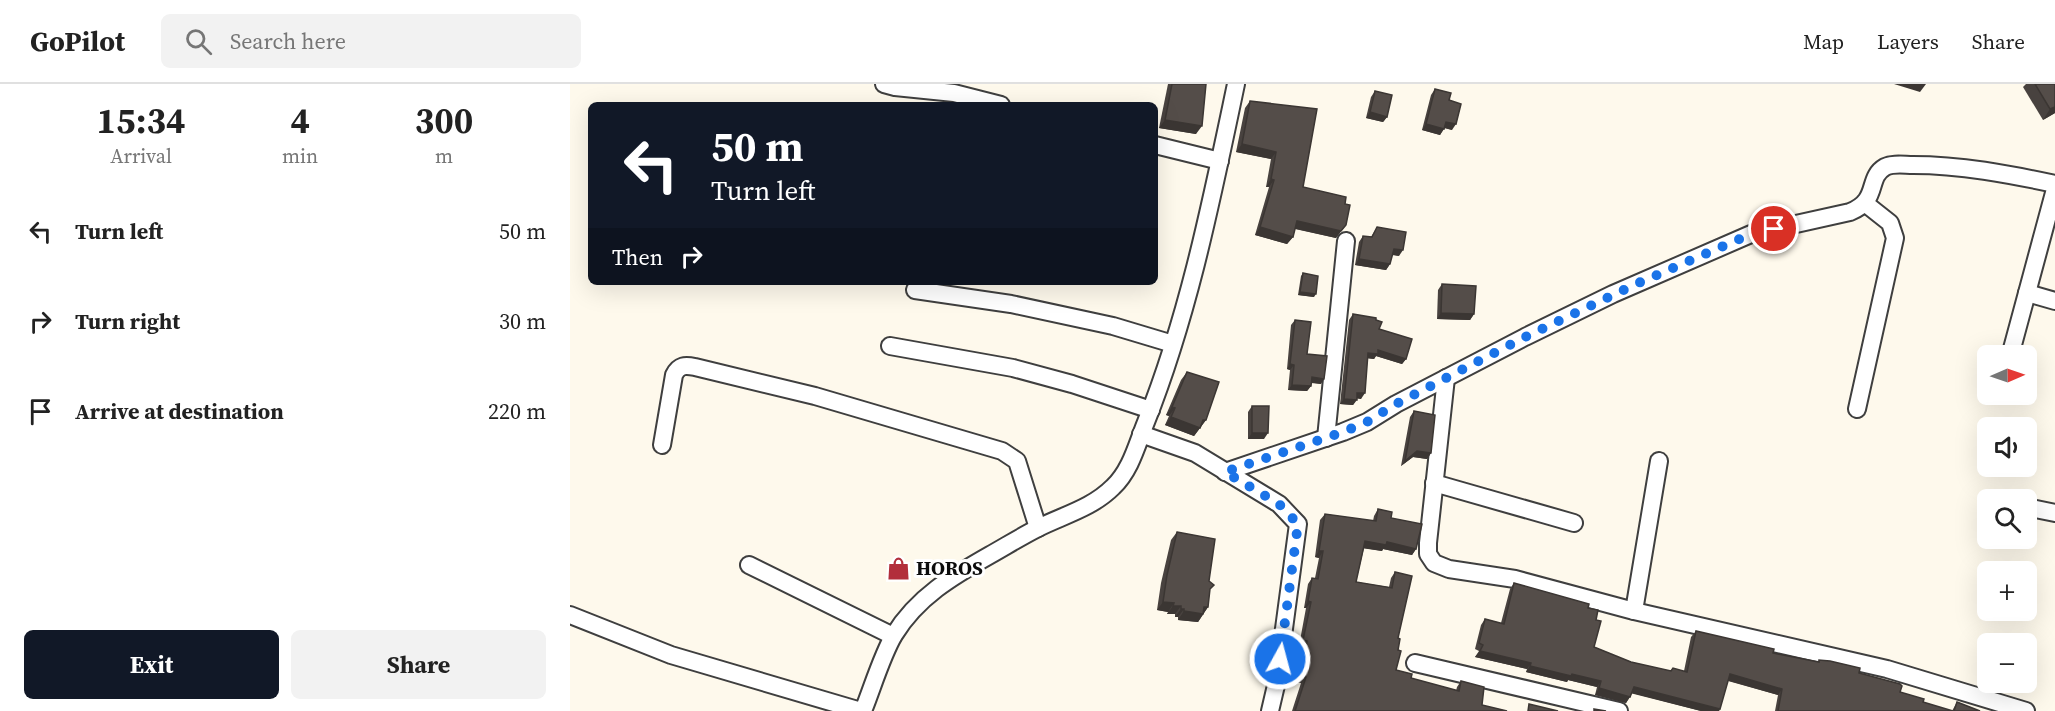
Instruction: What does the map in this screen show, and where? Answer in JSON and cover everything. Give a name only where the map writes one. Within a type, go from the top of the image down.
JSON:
[{"type":"street","points":[[884,84],[954,93],[989,102]]},
{"type":"street","points":[[570,615],[671,655],[862,711],[893,636],[910,612],[930,592],[1038,528],[1086,507],[1114,486],[1129,466],[1151,410],[1189,289],[1236,84]]},
{"type":"street","points":[[1158,146],[1220,161]]},
{"type":"street","points":[[1225,472],[1367,422],[1525,337],[1604,299],[1751,234],[1861,208],[1866,204],[1878,173],[1891,165],[1944,165],[2055,184]]},
{"type":"street","points":[[2013,345],[2055,189]]},
{"type":"street","points":[[1857,409],[1895,238],[1890,223],[1866,204]]},
{"type":"street","points":[[1326,438],[1346,240]]},
{"type":"street","points":[[915,290],[1011,304],[1113,326],[1173,344]]},
{"type":"street","points":[[2027,293],[2055,301]]},
{"type":"street","points":[[890,346],[1013,368],[1072,384],[1151,410]]},
{"type":"street","points":[[662,445],[674,375],[677,369],[684,365],[695,367],[815,396],[1002,451],[1017,461],[1038,528]]},
{"type":"street","points":[[1446,378],[1428,543],[1428,554],[1434,563],[1449,569],[1515,579],[1634,611],[1887,669],[2026,711]]},
{"type":"street","points":[[1141,434],[1195,453],[1279,504],[1298,524],[1277,681],[1270,711]]},
{"type":"street","points":[[1634,611],[1659,460]]},
{"type":"street","points":[[1434,483],[1574,523]]},
{"type":"street","points":[[2037,509],[2055,513]]},
{"type":"street","points":[[749,566],[893,636]]},
{"type":"street","points":[[1415,663],[1619,711]]},
{"type":"building","points":[[1172,84],[1206,84],[1202,126],[1165,120]]},
{"type":"building","points":[[2035,84],[2055,84],[2055,107],[2050,109]]},
{"type":"building","points":[[1435,89],[1451,93],[1449,100],[1461,104],[1456,124],[1446,122],[1444,129],[1426,124]]},
{"type":"building","points":[[1375,91],[1392,95],[1387,117],[1370,112]]},
{"type":"building","points":[[1250,101],[1317,109],[1303,187],[1346,197],[1345,204],[1350,205],[1346,225],[1341,231],[1297,221],[1293,237],[1260,227],[1274,180],[1271,179],[1276,152],[1242,144]]},
{"type":"building","points":[[1377,227],[1406,232],[1403,250],[1394,249],[1390,264],[1359,259],[1363,236],[1372,237]]},
{"type":"building","points":[[1303,273],[1318,276],[1316,294],[1300,292]]},
{"type":"building","points":[[1442,284],[1476,286],[1474,314],[1441,313]]},
{"type":"building","points":[[1353,314],[1376,318],[1382,322],[1379,329],[1412,339],[1406,359],[1378,350],[1378,354],[1368,353],[1365,393],[1357,393],[1357,400],[1344,399]]},
{"type":"building","points":[[1295,320],[1311,322],[1307,354],[1327,356],[1324,379],[1312,377],[1311,386],[1292,385],[1294,365],[1290,364]]},
{"type":"building","points":[[1187,372],[1219,382],[1206,420],[1203,420],[1200,428],[1171,417],[1175,408],[1172,407]]},
{"type":"building","points":[[1252,406],[1269,406],[1268,433],[1252,433]]},
{"type":"building","points":[[1414,411],[1435,415],[1431,453],[1417,451],[1405,461]]},
{"type":"building","points":[[1378,509],[1392,512],[1391,518],[1422,524],[1416,549],[1387,542],[1386,545],[1365,541],[1356,582],[1392,588],[1395,572],[1412,576],[1398,638],[1400,639],[1398,650],[1401,651],[1396,670],[1412,674],[1411,678],[1459,691],[1461,681],[1484,687],[1482,705],[1507,711],[1295,711],[1306,677],[1301,676],[1307,641],[1303,640],[1311,602],[1308,601],[1312,578],[1318,579],[1323,551],[1319,551],[1325,514],[1376,521]]},
{"type":"building","points":[[1177,532],[1215,539],[1209,581],[1214,585],[1210,589],[1208,607],[1204,607],[1203,614],[1184,611],[1181,606],[1173,606],[1174,603],[1163,602]]},
{"type":"building","points":[[1514,583],[1589,604],[1588,608],[1598,610],[1596,620],[1601,621],[1594,647],[1631,662],[1671,671],[1673,668],[1687,672],[1696,631],[1774,649],[1773,653],[1819,662],[1819,660],[1830,661],[1860,668],[1859,673],[1900,684],[1902,686],[1900,692],[1953,711],[1778,711],[1782,689],[1730,674],[1720,709],[1634,687],[1630,697],[1599,688],[1601,681],[1530,666],[1531,663],[1480,651],[1483,645],[1479,643],[1485,619],[1504,624]]},
{"type":"building","points":[[1957,702],[1980,711],[1954,711]]},
{"type":"building","points":[[1529,704],[1558,711],[1528,711]]},
{"type":"place","name":"HOROS","points":[[898,568]]},
{"type":"route","points":[[1280,659],[1298,524],[1279,504],[1225,472],[1367,422],[1396,404],[1525,337],[1614,294],[1751,234],[1774,229]]}]
